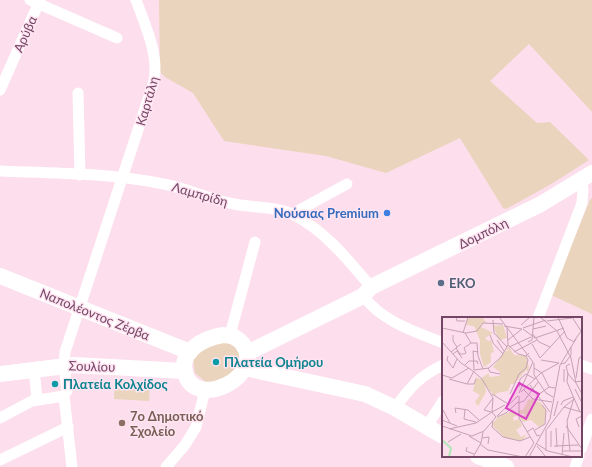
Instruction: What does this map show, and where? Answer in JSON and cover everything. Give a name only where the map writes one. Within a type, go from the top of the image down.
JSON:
[{"type":"main road","name":"Δομπόλη","points":[[241,350],[358,288],[367,292],[517,216],[587,177]]},
{"type":"main road","name":"Ναπολέοντος Ζέρβα","points":[[0,276],[190,352]]},
{"type":"main road","points":[[241,350],[239,376],[229,384],[215,389],[205,390],[192,383],[185,371],[186,358],[190,352],[206,340],[220,336],[241,350],[358,391],[395,408],[442,435]]},
{"type":"main road","name":"Σουλίου","points":[[0,374],[64,365],[185,371]]},
{"type":"main road","points":[[484,461],[506,467]]},
{"type":"street","name":"Καρτάλη","points":[[67,391],[64,365],[65,352],[123,179],[155,74],[152,48],[136,0]]},
{"type":"street","points":[[36,1],[117,38]]},
{"type":"street","name":"Αρύβα","points":[[0,90],[36,1]]},
{"type":"street","points":[[78,93],[80,175]]},
{"type":"street","name":"Λαμπρίδη","points":[[0,171],[80,175],[160,183],[233,204],[282,210],[292,214],[317,230],[335,246],[367,292],[378,312],[393,322],[442,342]]},
{"type":"street","points":[[538,317],[582,203],[583,189],[587,177]]},
{"type":"street","points":[[292,214],[347,184]]},
{"type":"street","points":[[241,350],[255,242]]},
{"type":"street","points":[[582,365],[592,369]]},
{"type":"street","points":[[395,408],[408,390],[420,378],[442,366]]},
{"type":"street","points":[[34,369],[37,399]]},
{"type":"street","points":[[166,467],[192,434],[201,411],[205,390]]},
{"type":"street","points":[[0,418],[37,399],[64,396],[72,467]]},
{"type":"street","points":[[427,426],[442,403]]},
{"type":"street","points":[[582,446],[592,419]]},
{"type":"street","points":[[0,460],[68,427]]},
{"type":"street","points":[[575,467],[579,457]]},
{"type":"shaded area","points":[[159,0],[592,0],[592,112],[529,44],[490,81],[537,123],[550,122],[589,160],[553,183],[506,209],[503,208],[460,138],[386,173],[326,156],[224,141],[193,93],[165,77],[160,72]]},
{"type":"shaded area","points":[[592,198],[592,314],[551,295]]},
{"type":"shaded area","name":"Πλατεία Ομήρου","points":[[220,342],[228,343],[233,346],[241,357],[232,376],[207,383],[195,373],[193,359],[198,352]]},
{"type":"shaded area","points":[[115,380],[150,382],[149,401],[114,399]]},
{"type":"place","name":"Νούσιας Premium","points":[[387,213]]},
{"type":"place","name":"EKO","points":[[441,283]]},
{"type":"place","name":"Πλατεία Ομήρου","points":[[216,362]]},
{"type":"place","name":"Πλατεία Κολχίδος","points":[[55,384]]},
{"type":"place","name":"7ο Δημοτικό Σχολείο","points":[[122,423]]}]
